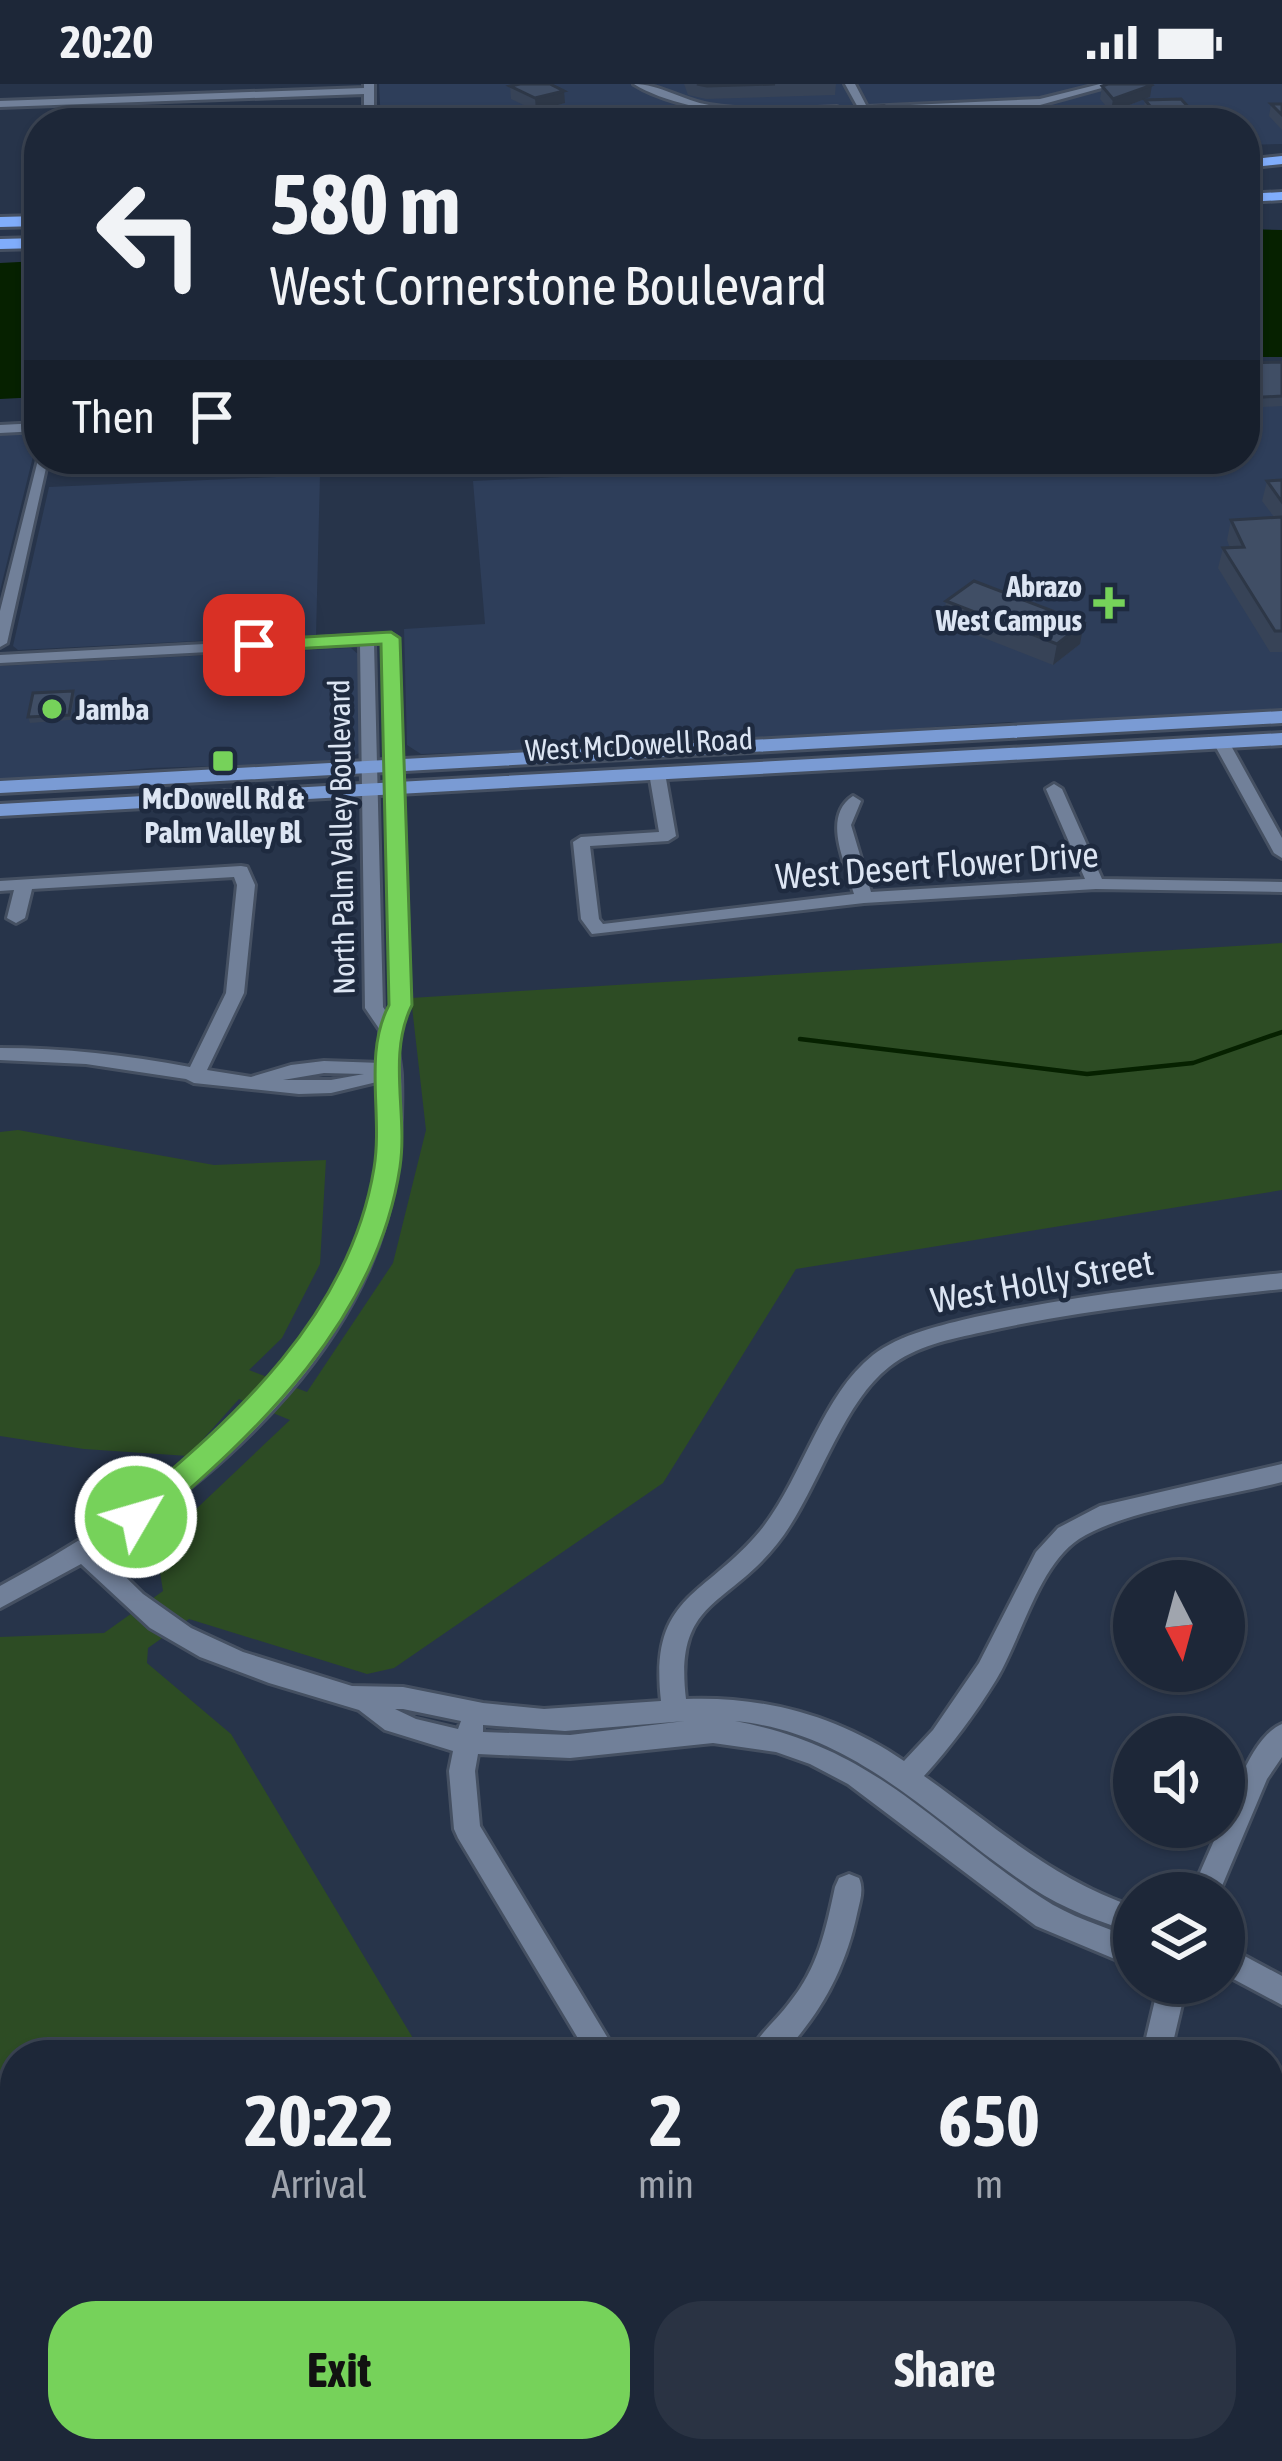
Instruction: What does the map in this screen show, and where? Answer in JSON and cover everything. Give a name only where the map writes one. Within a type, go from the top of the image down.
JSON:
[{"type":"main road","name":"West McDowell Road","points":[[0,810],[396,777],[1282,717]]},
{"type":"main road","name":"West McDowell Road","points":[[396,777],[657,773],[1282,739]]},
{"type":"main road","name":"West McDowell Road","points":[[0,787],[370,779]]},
{"type":"street","points":[[639,84],[681,102],[713,108]]},
{"type":"street","points":[[907,108],[1040,102],[1112,84]]},
{"type":"street","points":[[0,104],[369,88]]},
{"type":"street","points":[[0,643],[39,474]]},
{"type":"street","name":"North Palm Valley Boulevard","points":[[0,1598],[136,1517],[195,1471],[258,1409],[333,1312],[372,1229],[388,1159],[391,1071],[388,1029],[374,1008],[367,640],[391,638],[400,1005],[388,1029]]},
{"type":"street","points":[[0,658],[367,640]]},
{"type":"street","points":[[1221,742],[1282,853]]},
{"type":"street","name":"West Desert Flower Drive","points":[[657,773],[668,836],[581,842],[590,919],[598,930],[864,898],[1096,884],[1282,887]]},
{"type":"street","points":[[1054,789],[1096,884]]},
{"type":"street","points":[[853,801],[842,825],[864,898]]},
{"type":"street","points":[[0,886],[241,872],[246,885],[235,993],[194,1077]]},
{"type":"street","points":[[16,917],[24,885]]},
{"type":"street","points":[[0,1054],[81,1057],[292,1088],[362,1084],[391,1071]]},
{"type":"street","name":"West Holly Street","points":[[674,1708],[668,1673],[679,1628],[713,1584],[767,1540],[867,1376],[895,1350],[921,1338],[978,1325],[1282,1281]]},
{"type":"street","points":[[908,1774],[941,1738],[988,1671],[1044,1559],[1066,1535],[1100,1516],[1282,1473]]},
{"type":"street","points":[[83,1550],[155,1622],[191,1642],[228,1661],[365,1700],[398,1696],[471,1727],[592,1746],[672,1733],[718,1732],[800,1750],[868,1780],[1040,1913],[1113,1946]]},
{"type":"street","points":[[471,1727],[674,1708],[737,1709],[800,1722],[865,1747],[908,1774],[1047,1882],[1113,1915]]},
{"type":"street","points":[[471,1727],[461,1800],[466,1829],[595,2040]]},
{"type":"street","points":[[1214,1872],[1257,1771],[1282,1736]]},
{"type":"street","points":[[776,2040],[817,1995],[836,1949],[849,1887]]},
{"type":"street","points":[[1245,1970],[1282,1991]]},
{"type":"street","points":[[1160,2040],[1168,2004]]},
{"type":"shaded area","points":[[379,84],[1282,84],[1282,144],[1260,145],[1260,108],[380,108]]},
{"type":"shaded area","points":[[1260,229],[1282,230],[1282,357],[1260,357]]},
{"type":"shaded area","points":[[24,262],[24,398],[0,399],[0,263]]},
{"type":"shaded area","points":[[1282,364],[1282,712],[1043,726],[1009,722],[624,748],[421,754],[407,745],[404,629],[485,624],[473,481],[627,474],[1260,474],[1260,365]]},
{"type":"shaded area","points":[[24,432],[24,474],[29,474],[0,591],[0,433]]},
{"type":"shaded area","points":[[320,475],[316,635],[18,650],[13,646],[49,487]]},
{"type":"shaded area","points":[[351,648],[359,655],[359,753],[344,762],[151,768],[0,781],[0,666]]},
{"type":"shaded area","points":[[1282,943],[1282,1190],[796,1269],[663,1483],[394,1668],[367,1674],[189,1619],[148,1648],[147,1663],[231,1734],[414,2040],[0,2040],[0,1637],[104,1633],[163,1591],[156,1547],[290,1420],[239,1399],[188,1456],[84,1449],[0,1436],[0,1132],[18,1130],[214,1165],[326,1160],[320,1264],[282,1338],[249,1370],[307,1392],[393,1263],[426,1130],[411,998]]},
{"type":"building","points":[[550,84],[564,91],[535,98],[510,86]]},
{"type":"building","points":[[1152,85],[1113,99],[1102,86]]},
{"type":"building","points":[[1181,99],[1189,108],[1152,108],[1145,100]]},
{"type":"building","points":[[1282,362],[1282,396],[1260,397],[1260,363]]},
{"type":"building","points":[[1282,480],[1282,502],[1267,481]]},
{"type":"building","points":[[1282,517],[1282,631],[1275,631],[1223,548],[1244,547],[1231,520]]},
{"type":"building","points":[[974,581],[1084,623],[1057,644],[946,601]]},
{"type":"building","name":"Jamba","points":[[73,691],[69,715],[28,717],[33,693]]},
{"type":"waterway","points":[[800,1039],[1087,1074],[1193,1063],[1282,1032]]},
{"type":"place","name":"Abrazo West Campus","points":[[1109,603]]},
{"type":"place","name":"Jamba","points":[[52,709]]},
{"type":"place","name":"McDowell Rd & Palm Valley Bl","points":[[223,761]]},
{"type":"route","points":[[136,1517],[231,1438],[302,1357],[354,1275],[382,1197],[388,1159],[388,1029],[400,1005],[391,638],[254,645]]}]
